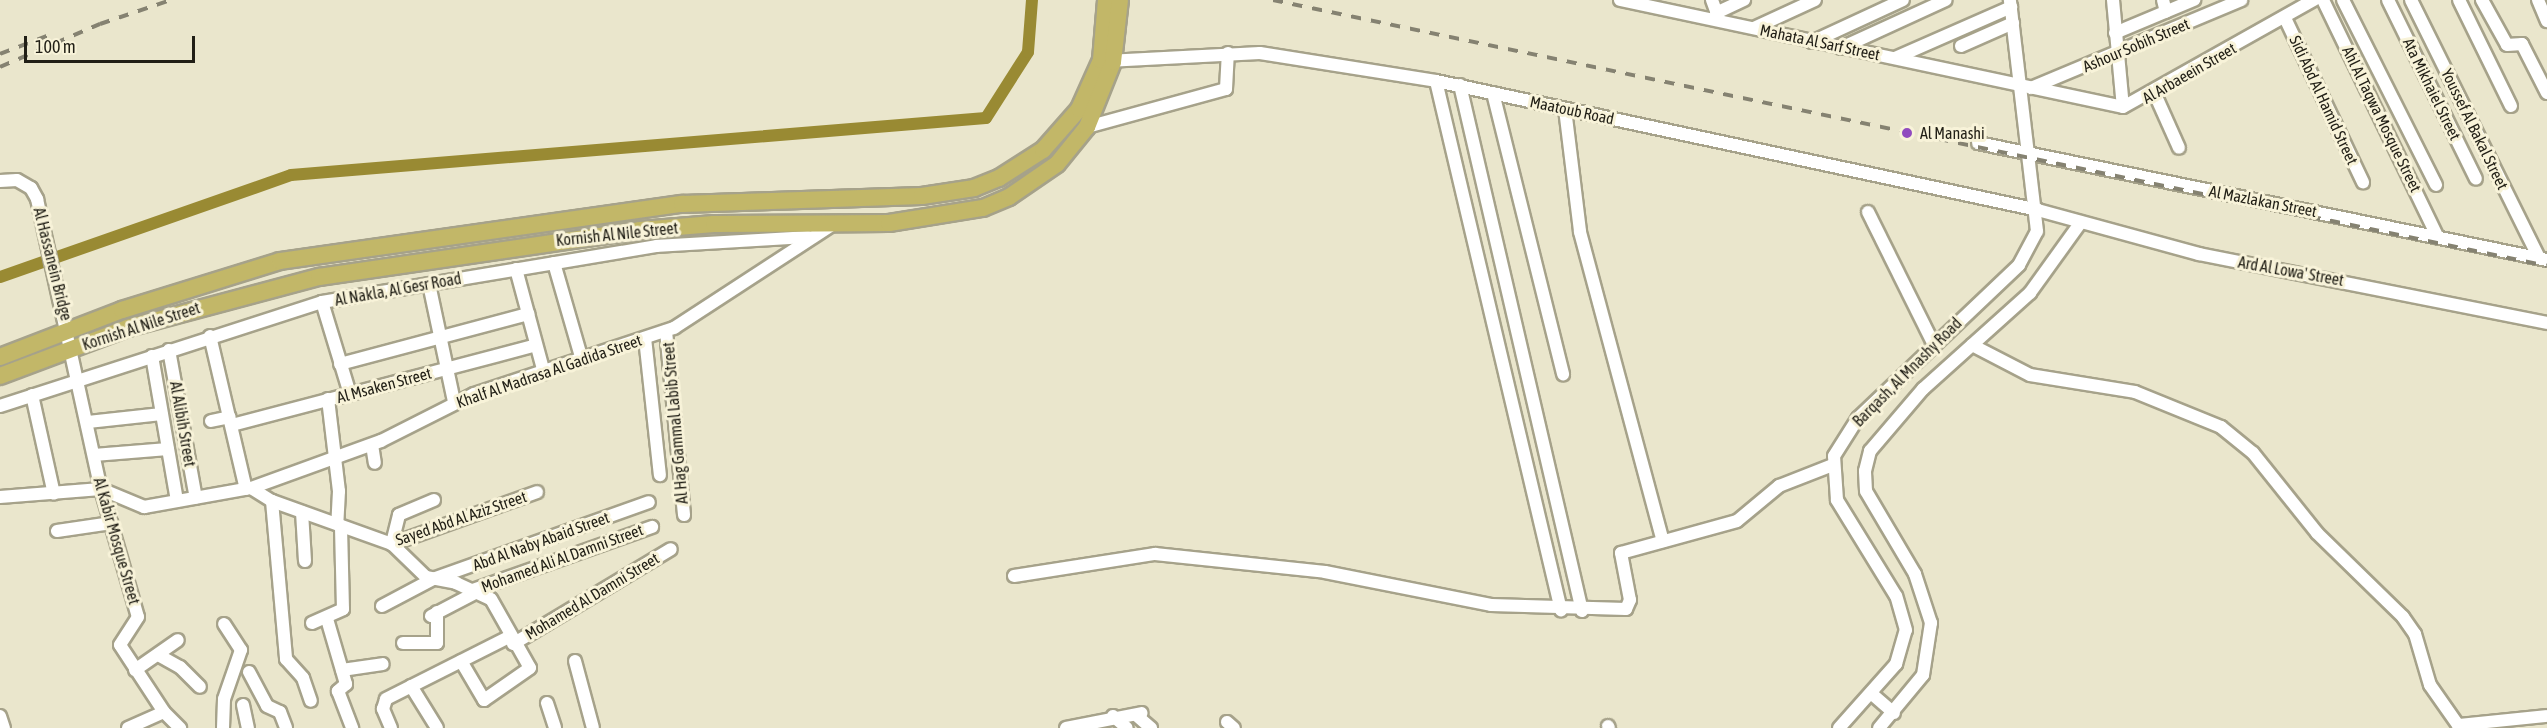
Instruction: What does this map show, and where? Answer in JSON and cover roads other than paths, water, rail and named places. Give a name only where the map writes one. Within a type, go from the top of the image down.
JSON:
[{"type":"main road","name":"Kornish Al Nile Street","points":[[1106,0],[1111,36]]},
{"type":"main road","name":"Kornish Al Nile Street","points":[[0,376],[73,348],[284,284],[455,254],[681,227],[925,220],[983,208],[1018,192],[1058,164],[1087,127],[1107,61],[1120,0]]},
{"type":"main road","name":"Kornish Al Nile Street","points":[[0,357],[69,329],[244,270],[328,254],[682,204],[922,196],[974,188],[1022,165],[1050,143],[1078,109],[1107,61]]},
{"type":"street","name":"Mahata Al Sarf Street","points":[[1620,0],[1718,17],[1812,42],[2026,86]]},
{"type":"street","points":[[1712,0],[1718,17],[1744,0]]},
{"type":"street","points":[[1754,28],[1815,0]]},
{"type":"street","points":[[1812,42],[1903,0]]},
{"type":"street","points":[[1842,48],[1946,0]]},
{"type":"street","points":[[2113,0],[2116,55],[2123,107]]},
{"type":"street","points":[[2115,33],[2164,6],[2194,0]]},
{"type":"street","name":"Ashour Sobih Street","points":[[2026,86],[2116,55],[2241,0]]},
{"type":"street","name":"Al Arbaeein Street","points":[[2026,86],[2123,107],[2154,92],[2314,0]]},
{"type":"street","name":"Ahl Al Taqwa Mosque Street","points":[[2323,0],[2438,238]]},
{"type":"street","points":[[2343,0],[2436,185]]},
{"type":"street","name":"Ata Mikhaiel Street","points":[[2388,0],[2476,178]]},
{"type":"street","name":"Youssef Al Bakal Street","points":[[2411,0],[2543,259]]},
{"type":"street","points":[[2459,0],[2511,106]]},
{"type":"street","points":[[2482,0],[2507,45],[2522,44],[2547,93]]},
{"type":"street","points":[[2538,0],[2547,21]]},
{"type":"street","points":[[1894,58],[2010,3]]},
{"type":"street","name":"Barqash, Al Mnashy Road","points":[[1839,728],[1872,694],[1903,648],[1903,612],[1837,500],[1833,465],[1842,438],[1858,418],[1933,344],[2019,265],[2037,231],[2038,210],[2027,153],[2026,86],[2010,3]]},
{"type":"street","name":"Sidi Abd Al Hamid Street","points":[[2285,18],[2362,182]]},
{"type":"street","points":[[1961,46],[2013,23]]},
{"type":"street","points":[[1087,127],[1226,89],[1228,53]]},
{"type":"street","name":"Maatoub Road","points":[[1107,61],[1228,53],[1284,55],[1436,81],[2038,210]]},
{"type":"street","points":[[1436,81],[1561,610]]},
{"type":"street","points":[[1460,86],[1582,611]]},
{"type":"street","points":[[2154,92],[2179,148]]},
{"type":"street","points":[[1493,93],[1563,374]]},
{"type":"street","points":[[1564,109],[1580,232],[1663,541]]},
{"type":"street","name":"Al Mazlakan Street","points":[[1978,142],[2543,259]]},
{"type":"street","name":"Al Hassanein Bridge","points":[[0,181],[17,180],[31,188],[37,199],[69,329]]},
{"type":"street","name":"Ard Al Lowa' Street","points":[[2038,210],[2199,254],[2547,323]]},
{"type":"street","points":[[1868,212],[1933,344]]},
{"type":"street","name":"Barqash, Al Mnashy Road","points":[[1879,728],[1894,713],[1923,675],[1931,623],[1915,574],[1874,510],[1865,471],[1881,434],[1972,345],[2030,293],[2076,221]]},
{"type":"street","name":"Khalf Al Madrasa Al Gadida Street","points":[[101,489],[136,507],[196,498],[249,489],[372,445],[454,402],[666,331],[810,237],[836,223]]},
{"type":"street","name":"Al Nakla, Al Gesr Road","points":[[0,406],[210,336],[322,302],[657,246],[810,237]]},
{"type":"street","points":[[554,263],[582,360]]},
{"type":"street","points":[[516,269],[544,373]]},
{"type":"street","points":[[429,284],[454,402]]},
{"type":"street","points":[[322,302],[350,394]]},
{"type":"street","points":[[340,364],[528,314]]},
{"type":"street","name":"Al Kabir Mosque Street","points":[[69,329],[101,489],[138,617],[136,626],[120,640],[135,670],[164,712],[180,728]]},
{"type":"street","name":"Al Hag Gammal Labib Street","points":[[666,331],[684,515]]},
{"type":"street","points":[[210,336],[249,489]]},
{"type":"street","points":[[645,338],[660,475]]},
{"type":"street","name":"Al Msaken Street","points":[[211,421],[231,421],[350,394],[536,345]]},
{"type":"street","points":[[1972,345],[2030,375],[2135,392],[2221,427],[2253,453],[2317,533],[2403,617],[2415,634],[2430,685],[2458,725],[2547,716]]},
{"type":"street","name":"Al Alibih Street","points":[[169,350],[196,498]]},
{"type":"street","points":[[152,356],[177,501]]},
{"type":"street","points":[[32,395],[54,494]]},
{"type":"street","points":[[312,623],[327,619],[344,606],[336,457],[328,399]]},
{"type":"street","points":[[88,422],[162,414]]},
{"type":"street","points":[[372,445],[375,463]]},
{"type":"street","points":[[94,455],[168,449]]},
{"type":"street","points":[[1014,576],[1155,554],[1325,572],[1491,605],[1582,611],[1630,606],[1621,553],[1737,521],[1779,486],[1833,465]]},
{"type":"street","points":[[0,497],[101,489]]},
{"type":"street","name":"Sayed Abd Al Aziz Street","points":[[249,489],[272,501],[392,544],[537,492]]},
{"type":"street","points":[[434,500],[399,515],[392,544],[416,570],[433,579],[475,591],[493,601],[511,640],[530,669],[484,700],[461,661]]},
{"type":"street","points":[[272,501],[286,659],[303,678],[311,701]]},
{"type":"street","name":"Abd Al Naby Abaid Street","points":[[382,606],[433,579],[648,502]]},
{"type":"street","points":[[302,512],[305,561]]},
{"type":"street","points":[[57,531],[111,523]]},
{"type":"street","name":"Mohamed Ali Al Damni Street","points":[[403,643],[437,643],[434,614],[475,591],[651,526]]},
{"type":"street","name":"Mohamed Al Damni Street","points":[[511,640],[671,549]]},
{"type":"street","points":[[327,619],[346,685],[338,691],[352,728]]},
{"type":"street","points":[[223,728],[224,699],[241,650],[224,624]]},
{"type":"street","points":[[135,670],[160,656],[178,640]]},
{"type":"street","points":[[391,728],[384,702],[461,661],[511,640]]},
{"type":"street","points":[[160,656],[180,667],[200,687]]},
{"type":"street","points":[[575,662],[593,728]]},
{"type":"street","points":[[342,670],[383,664]]},
{"type":"street","points":[[249,672],[267,706],[280,712],[286,728]]},
{"type":"street","points":[[411,686],[436,728]]},
{"type":"street","points":[[1872,694],[1894,713]]},
{"type":"street","points":[[547,703],[555,728]]},
{"type":"street","points":[[243,705],[248,728]]},
{"type":"street","points":[[128,728],[164,712]]},
{"type":"street","points":[[1066,728],[1113,716],[1139,714],[1151,728]]},
{"type":"street","points":[[0,716],[4,728]]},
{"type":"street","points":[[1113,716],[1127,728]]},
{"type":"waterway","points":[[0,277],[291,175],[986,118],[1028,52],[1032,0]]},
{"type":"railway","points":[[0,67],[100,24],[171,0]]},
{"type":"railway","points":[[1273,0],[2547,266]]},
{"type":"railway","points":[[0,54],[52,34]]},
{"type":"place","name":"Al Manashi","points":[[1907,133]]}]
